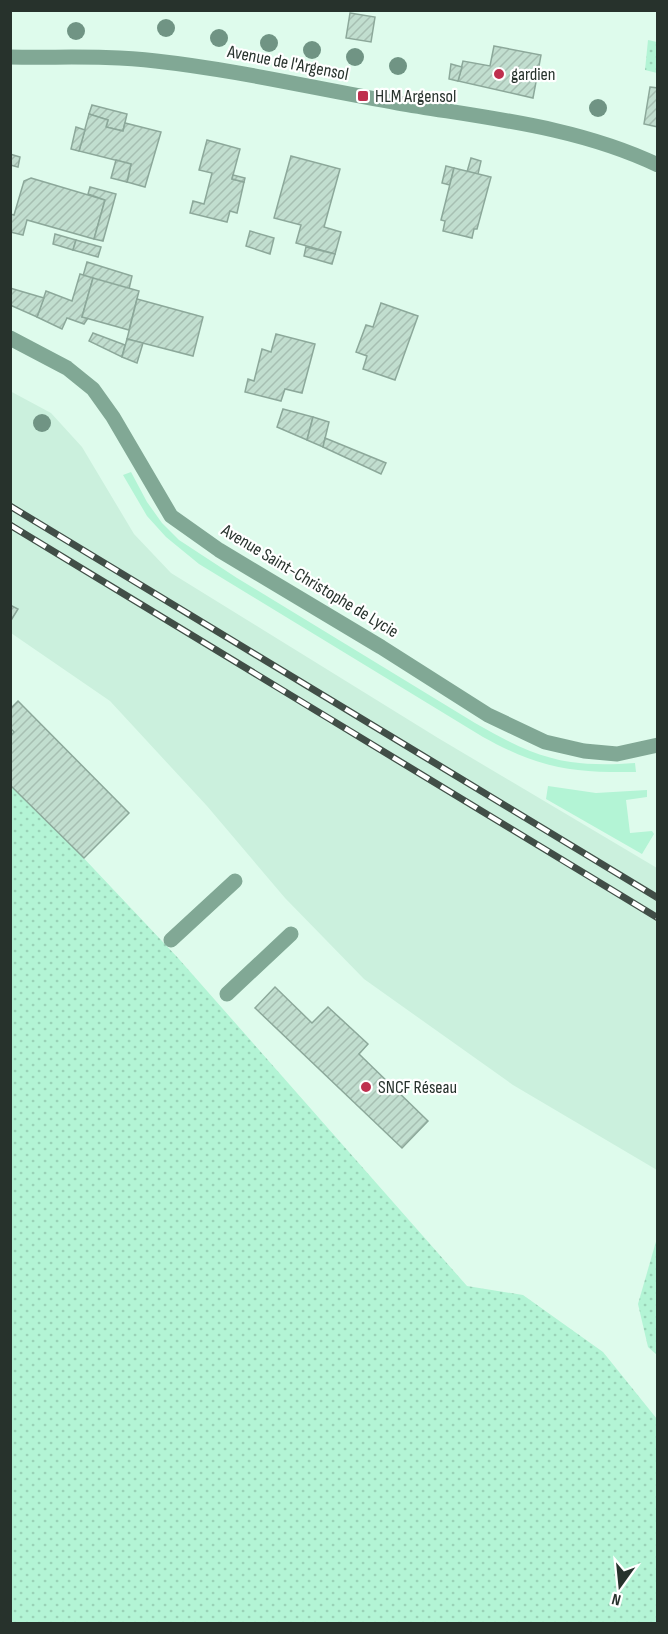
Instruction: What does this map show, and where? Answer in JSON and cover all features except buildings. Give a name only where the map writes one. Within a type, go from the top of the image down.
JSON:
[{"type":"street","name":"Avenue de l'Argensol","points":[[10,57],[125,58],[232,71],[397,103],[508,120],[571,134],[657,165]]},
{"type":"street","name":"Avenue Saint-Christophe de Lycie","points":[[10,338],[67,369],[93,389],[113,417],[171,516],[219,550],[381,647],[488,715],[545,742],[584,751],[617,754],[657,745]]},
{"type":"street","points":[[171,940],[236,881]]},
{"type":"street","points":[[227,994],[291,933]]},
{"type":"shaded area","points":[[10,391],[51,413],[82,447],[134,534],[171,573],[438,738],[657,868],[657,1170],[513,1085],[364,979],[285,898],[207,806],[110,701],[11,633]]},
{"type":"green space","points":[[648,40],[657,42],[657,73],[645,70]]},
{"type":"green space","points":[[131,472],[147,502],[162,523],[179,540],[237,578],[475,723],[516,745],[552,758],[589,764],[635,763],[636,772],[574,770],[556,766],[522,756],[483,737],[199,564],[166,537],[147,516],[123,475]]},
{"type":"green space","points":[[10,780],[178,958],[467,1286],[523,1295],[603,1352],[657,1419],[657,1623],[11,1623]]},
{"type":"green space","points":[[548,786],[596,793],[647,790],[647,797],[626,800],[630,833],[652,831],[654,834],[642,854],[546,799]]},
{"type":"green space","points":[[657,1238],[657,1355],[648,1347],[638,1304]]},
{"type":"railway","points":[[10,506],[658,898]]},
{"type":"railway","points":[[10,525],[658,918]]},
{"type":"place","name":"gardien","points":[[499,74]]},
{"type":"place","name":"HLM Argensol","points":[[363,96]]},
{"type":"place","name":"SNCF Réseau","points":[[366,1087]]}]
